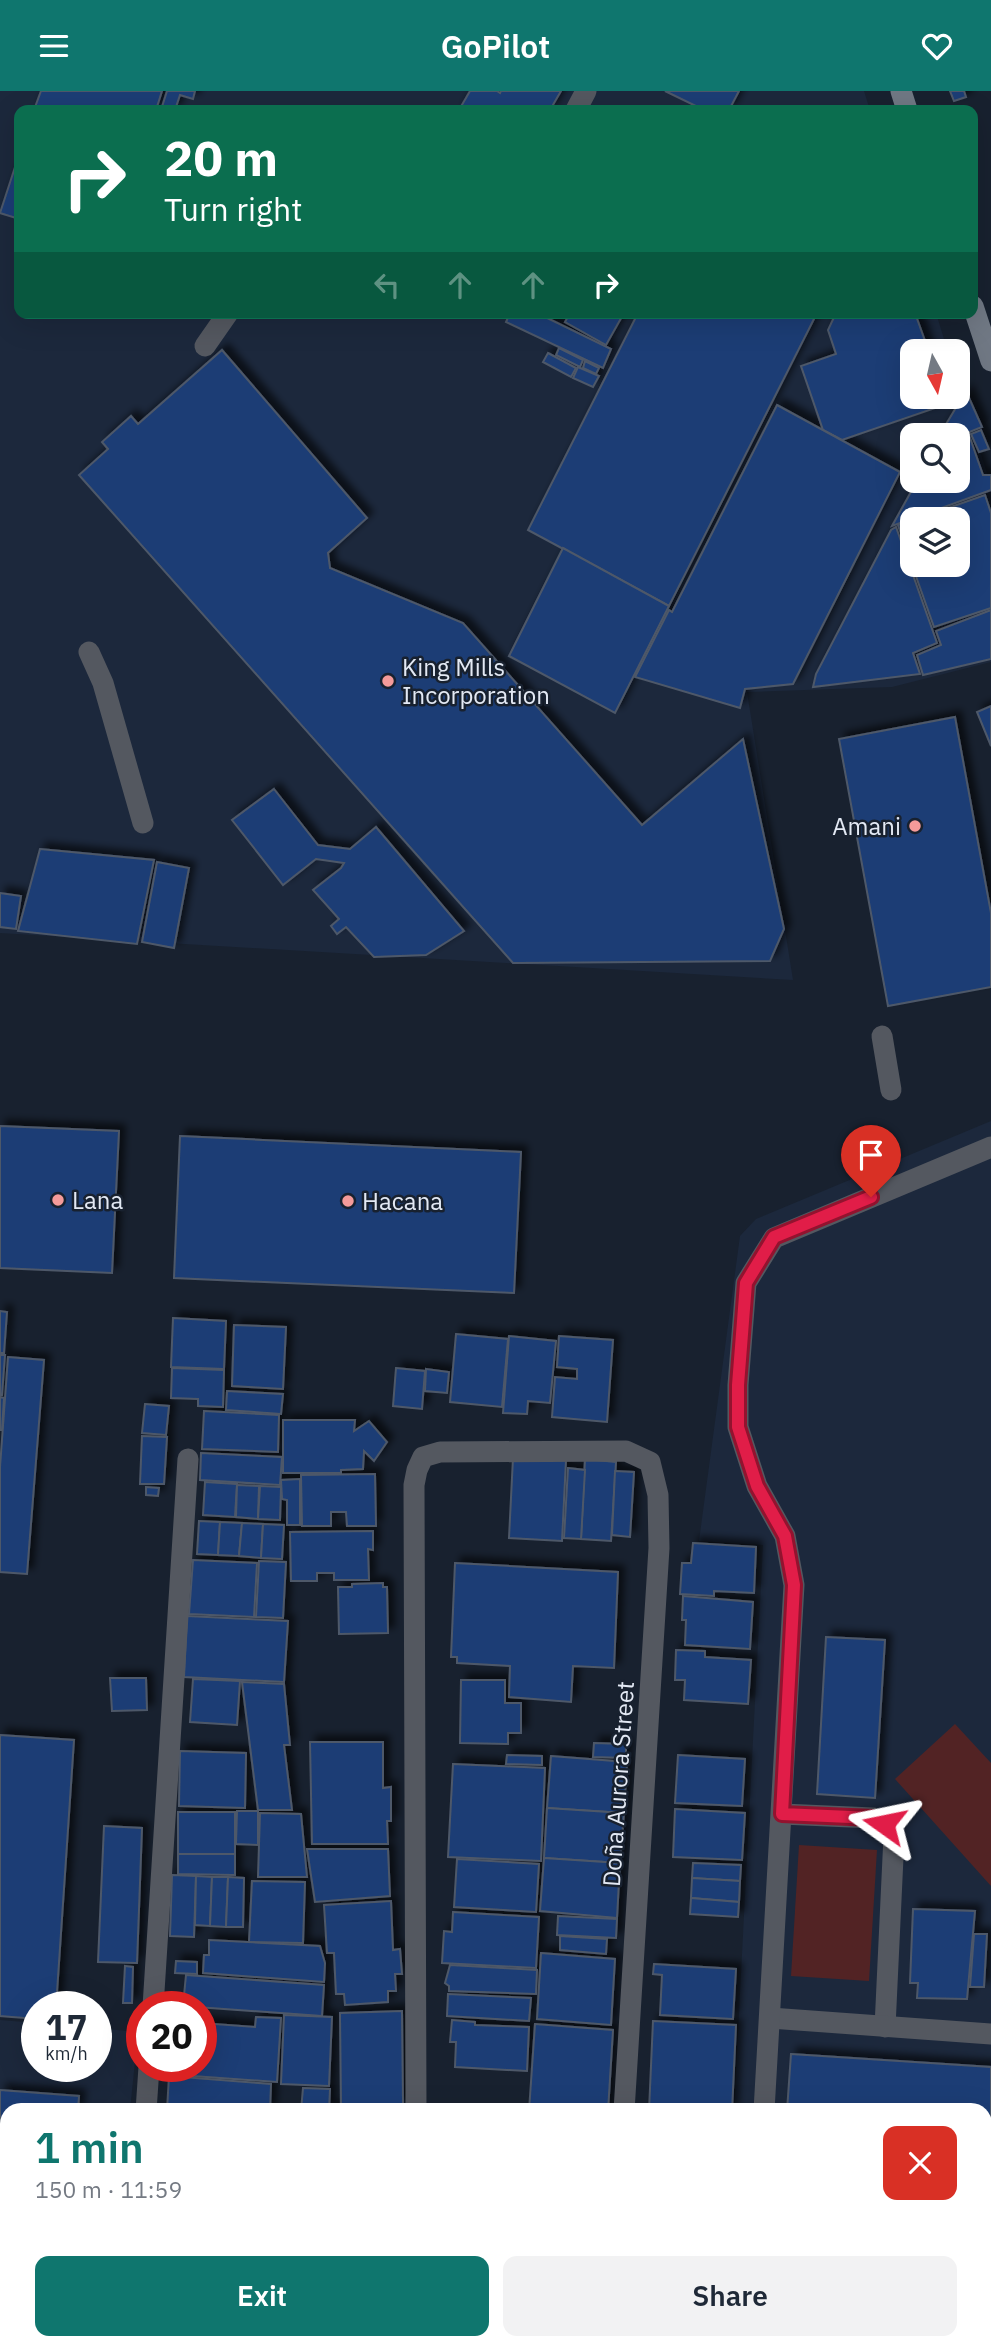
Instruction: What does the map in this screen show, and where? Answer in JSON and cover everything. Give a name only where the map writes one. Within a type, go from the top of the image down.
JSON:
[{"type":"street","points":[[205,346],[224,319]]},
{"type":"street","points":[[977,319],[991,361]]},
{"type":"street","points":[[89,652],[103,683],[143,823]]},
{"type":"street","points":[[882,1036],[891,1090]]},
{"type":"street","points":[[765,2103],[794,1585],[785,1536],[757,1486],[738,1427],[738,1385],[746,1283],[774,1237],[991,1147]]},
{"type":"street","name":"Doña Aurora Street","points":[[416,2103],[414,1485],[417,1469],[422,1457],[440,1452],[626,1451],[650,1462],[658,1495],[659,1548],[624,2103]]},
{"type":"street","points":[[154,1991],[188,1459]]},
{"type":"street","points":[[782,1814],[873,1818],[884,1824],[894,1836],[885,2027]]},
{"type":"street","points":[[770,2018],[991,2034]]},
{"type":"street","points":[[147,2103],[148,2082]]},
{"type":"shaded area","points":[[0,91],[864,91],[868,105],[14,105],[14,319],[938,319],[944,339],[900,339],[900,409],[967,409],[991,486],[991,662],[892,687],[747,692],[793,980],[0,933]]},
{"type":"shaded area","points":[[991,1121],[991,2103],[734,2103],[763,1545],[699,1541],[740,1236],[756,1219]]},
{"type":"shaded area","points":[[955,1724],[991,1763],[991,1886],[895,1779]]},
{"type":"shaded area","points":[[799,1845],[877,1850],[869,1981],[791,1976]]},
{"type":"shaded area","points":[[0,2020],[21,2022],[21,2082],[112,2082],[112,2030],[126,2031],[126,2082],[133,2082],[131,2103],[0,2103]]},
{"type":"building","points":[[41,91],[162,91],[158,105],[36,105]]},
{"type":"building","points":[[167,91],[195,91],[193,99],[180,95],[177,105],[163,105]]},
{"type":"building","points":[[470,91],[561,91],[553,105],[462,105]]},
{"type":"building","points":[[665,91],[739,91],[732,105],[694,105]]},
{"type":"building","points":[[950,91],[964,91],[966,97],[954,101]]},
{"type":"building","points":[[14,170],[14,217],[0,213]]},
{"type":"building","points":[[507,319],[549,319],[611,349],[603,368],[506,322]]},
{"type":"building","points":[[567,319],[621,319],[606,345],[565,322]]},
{"type":"building","points":[[635,319],[814,319],[669,606],[528,530]]},
{"type":"building","points":[[833,319],[917,319],[924,339],[900,339],[900,409],[932,409],[842,440],[823,430],[801,366],[836,354],[828,330]]},
{"type":"building","points":[[559,348],[583,360],[580,367],[556,355]]},
{"type":"building","name":"King Mills Incorporation","points":[[222,350],[367,518],[328,553],[330,568],[463,623],[642,825],[743,739],[784,929],[770,961],[513,963],[79,475],[108,449],[102,442],[131,416],[138,424]]},
{"type":"building","points":[[548,353],[576,368],[571,377],[543,362]]},
{"type":"building","points":[[585,361],[599,368],[596,374],[583,368]]},
{"type":"building","points":[[578,367],[599,376],[593,387],[573,378]]},
{"type":"building","points":[[970,400],[982,427],[970,432],[970,423],[947,423],[955,409],[970,409]]},
{"type":"building","points":[[777,405],[900,472],[793,684],[745,689],[740,708],[635,677],[669,610],[672,612]]},
{"type":"building","points":[[981,430],[989,449],[979,452],[971,434]]},
{"type":"building","points":[[970,438],[983,475],[991,475],[991,490],[944,507],[903,507],[910,493],[970,493]]},
{"type":"building","points":[[985,495],[991,513],[991,608],[934,627],[916,577],[970,577],[970,507],[951,507]]},
{"type":"building","points":[[900,512],[900,523],[892,526]]},
{"type":"building","points":[[896,527],[900,538],[900,577],[914,577],[937,643],[913,653],[920,674],[813,687],[816,674],[891,530]]},
{"type":"building","points":[[563,548],[669,606],[615,713],[509,656]]},
{"type":"building","points":[[991,610],[991,659],[923,675],[917,655],[941,645],[936,631]]},
{"type":"building","points":[[991,706],[991,746],[977,712]]},
{"type":"building","name":"Amani","points":[[955,717],[991,913],[991,987],[888,1006],[839,739]]},
{"type":"building","points":[[274,789],[318,845],[350,849],[376,827],[464,931],[426,955],[374,957],[346,927],[337,934],[331,926],[339,919],[313,890],[344,863],[316,859],[283,885],[232,820]]},
{"type":"building","points":[[40,849],[154,860],[137,944],[18,931]]},
{"type":"building","points":[[157,862],[189,868],[174,948],[142,942]]},
{"type":"building","points":[[0,893],[21,896],[16,929],[0,927]]},
{"type":"building","name":"Lana","points":[[0,1126],[119,1131],[112,1273],[0,1268]]},
{"type":"building","name":"Hacana","points":[[180,1136],[521,1152],[514,1293],[174,1278]]},
{"type":"building","points":[[0,1311],[7,1312],[4,1353],[0,1353]]},
{"type":"building","points":[[173,1318],[226,1321],[224,1369],[171,1367]]},
{"type":"building","points":[[234,1325],[286,1327],[283,1389],[232,1386]]},
{"type":"building","points":[[456,1334],[508,1339],[502,1407],[450,1402]]},
{"type":"building","points":[[509,1336],[556,1341],[550,1403],[528,1401],[527,1414],[503,1413]]},
{"type":"building","points":[[559,1336],[613,1340],[607,1422],[552,1417],[555,1377],[577,1379],[577,1369],[557,1367]]},
{"type":"building","points":[[0,1355],[5,1355],[2,1395],[0,1395]]},
{"type":"building","points":[[8,1357],[44,1360],[27,1574],[0,1572],[0,1467]]},
{"type":"building","points":[[172,1368],[224,1370],[223,1407],[198,1406],[198,1399],[171,1398]]},
{"type":"building","points":[[396,1368],[425,1371],[422,1409],[393,1406]]},
{"type":"building","points":[[426,1369],[449,1372],[447,1393],[425,1391]]},
{"type":"building","points":[[227,1391],[283,1394],[281,1414],[226,1410]]},
{"type":"building","points":[[0,1397],[4,1398],[2,1430],[0,1430]]},
{"type":"building","points":[[145,1404],[169,1406],[166,1435],[142,1433]]},
{"type":"building","points":[[204,1411],[279,1415],[278,1452],[202,1449]]},
{"type":"building","points":[[283,1420],[355,1420],[354,1431],[369,1421],[387,1442],[374,1461],[364,1451],[363,1469],[341,1470],[341,1473],[283,1473]]},
{"type":"building","points":[[142,1436],[167,1437],[164,1484],[140,1484]]},
{"type":"building","points":[[201,1453],[282,1457],[280,1485],[200,1480]]},
{"type":"building","points":[[513,1458],[566,1460],[562,1541],[509,1538]]},
{"type":"building","points":[[585,1459],[616,1462],[611,1541],[581,1539]]},
{"type":"building","points":[[568,1468],[585,1470],[581,1539],[564,1538]]},
{"type":"building","points":[[615,1471],[634,1472],[630,1537],[612,1535]]},
{"type":"building","points":[[375,1474],[376,1526],[347,1526],[346,1512],[331,1512],[331,1526],[302,1526],[301,1475]]},
{"type":"building","points":[[300,1479],[300,1525],[287,1525],[287,1500],[282,1499],[281,1480]]},
{"type":"building","points":[[205,1482],[237,1484],[235,1517],[203,1515]]},
{"type":"building","points":[[237,1485],[259,1486],[258,1519],[236,1517]]},
{"type":"building","points":[[260,1486],[281,1487],[280,1520],[258,1519]]},
{"type":"building","points":[[146,1487],[159,1488],[158,1496],[146,1495]]},
{"type":"building","points":[[199,1521],[220,1522],[218,1555],[197,1554]]},
{"type":"building","points":[[220,1522],[242,1523],[239,1556],[218,1555]]},
{"type":"building","points":[[242,1523],[263,1524],[261,1558],[239,1556]]},
{"type":"building","points":[[263,1524],[284,1525],[282,1559],[261,1558]]},
{"type":"building","points":[[373,1531],[373,1550],[368,1549],[369,1580],[334,1580],[334,1573],[317,1573],[317,1581],[291,1581],[290,1532]]},
{"type":"building","points":[[693,1543],[756,1547],[754,1593],[714,1591],[714,1596],[680,1594],[682,1563],[691,1563]]},
{"type":"building","points":[[193,1560],[257,1563],[254,1617],[189,1614]]},
{"type":"building","points":[[259,1561],[286,1562],[283,1618],[256,1617]]},
{"type":"building","points":[[455,1563],[618,1572],[614,1668],[573,1666],[571,1702],[509,1697],[510,1666],[457,1663],[457,1657],[451,1657]]},
{"type":"building","points":[[383,1583],[383,1587],[387,1587],[388,1633],[339,1634],[338,1587]]},
{"type":"building","points":[[683,1596],[753,1602],[750,1649],[685,1645]]},
{"type":"building","points":[[187,1616],[288,1621],[284,1682],[184,1677]]},
{"type":"building","points":[[826,1637],[885,1640],[875,1798],[817,1794]]},
{"type":"building","points":[[676,1650],[705,1651],[705,1657],[751,1660],[748,1704],[684,1700],[685,1680],[675,1680]]},
{"type":"building","points":[[110,1678],[146,1678],[147,1710],[112,1711]]},
{"type":"building","points":[[193,1679],[240,1681],[237,1725],[190,1722]]},
{"type":"building","points":[[461,1680],[505,1680],[505,1703],[521,1703],[521,1733],[508,1733],[508,1744],[460,1743]]},
{"type":"building","points":[[242,1682],[284,1684],[290,1745],[284,1745],[292,1810],[258,1810]]},
{"type":"building","points":[[0,1735],[74,1740],[57,1991],[21,1991],[21,2018],[0,2016]]},
{"type":"building","points":[[310,1742],[383,1742],[383,1788],[391,1787],[391,1821],[387,1821],[388,1844],[312,1844]]},
{"type":"building","points":[[594,1743],[626,1744],[626,1758],[593,1757]]},
{"type":"building","points":[[180,1751],[246,1753],[245,1808],[179,1806]]},
{"type":"building","points":[[507,1755],[542,1756],[542,1765],[506,1764]]},
{"type":"building","points":[[678,1755],[745,1759],[742,1806],[675,1803]]},
{"type":"building","points":[[551,1756],[627,1762],[624,1813],[547,1808]]},
{"type":"building","points":[[453,1764],[545,1768],[541,1861],[448,1857]]},
{"type":"building","points":[[547,1808],[624,1813],[620,1863],[544,1858]]},
{"type":"building","points":[[675,1809],[745,1813],[742,1860],[673,1857]]},
{"type":"building","points":[[237,1811],[258,1811],[258,1845],[236,1844]]},
{"type":"building","points":[[178,1812],[235,1812],[235,1854],[178,1854]]},
{"type":"building","points":[[260,1813],[301,1814],[307,1877],[258,1877]]},
{"type":"building","points":[[104,1826],[142,1828],[137,1963],[98,1962]]},
{"type":"building","points":[[307,1849],[388,1849],[390,1896],[315,1902]]},
{"type":"building","points":[[178,1854],[235,1854],[235,1875],[178,1874]]},
{"type":"building","points":[[544,1858],[620,1863],[617,1918],[540,1911]]},
{"type":"building","points":[[457,1859],[539,1864],[536,1912],[454,1907]]},
{"type":"building","points":[[693,1863],[741,1865],[740,1881],[692,1878]]},
{"type":"building","points":[[172,1875],[196,1876],[194,1937],[170,1936]]},
{"type":"building","points":[[196,1876],[212,1877],[210,1926],[195,1925]]},
{"type":"building","points":[[212,1877],[228,1877],[226,1927],[210,1926]]},
{"type":"building","points":[[228,1877],[244,1878],[243,1927],[226,1927]]},
{"type":"building","points":[[692,1878],[740,1881],[739,1902],[691,1898]]},
{"type":"building","points":[[252,1881],[305,1882],[303,1943],[249,1942]]},
{"type":"building","points":[[691,1898],[739,1902],[738,1917],[690,1914]]},
{"type":"building","points":[[391,1901],[393,1950],[400,1949],[402,1974],[395,1974],[396,1991],[388,1991],[388,2002],[345,2005],[344,1994],[336,1994],[334,1953],[327,1953],[324,1905]]},
{"type":"building","points":[[913,1909],[975,1911],[967,1999],[917,1998],[918,1983],[910,1983]]},
{"type":"building","points":[[453,1912],[539,1917],[536,1968],[442,1963],[444,1931],[452,1932]]},
{"type":"building","points":[[558,1916],[617,1919],[616,1938],[557,1935]]},
{"type":"building","points":[[974,1934],[987,1934],[984,1987],[970,1987]]},
{"type":"building","points":[[560,1936],[607,1939],[606,1954],[560,1950]]},
{"type":"building","points":[[209,1940],[320,1946],[325,1963],[324,1982],[203,1973],[204,1955],[209,1955]]},
{"type":"building","points":[[541,1953],[615,1959],[611,2025],[537,2019]]},
{"type":"building","points":[[176,1961],[197,1962],[197,1974],[175,1973]]},
{"type":"building","points":[[654,1964],[736,1969],[733,2019],[660,2015],[662,1975],[653,1974]]},
{"type":"building","points":[[450,1965],[537,1970],[536,1994],[449,1991],[449,1986],[445,1983]]},
{"type":"building","points":[[125,1966],[133,1967],[132,1991],[126,1991],[126,2003],[123,2003]]},
{"type":"building","points":[[186,1975],[324,1985],[322,2016],[217,2008],[217,1991],[184,1991]]},
{"type":"building","points":[[448,1994],[531,1998],[529,2021],[447,2016]]},
{"type":"building","points":[[402,2011],[403,2103],[341,2103],[340,2013]]},
{"type":"building","points":[[284,2015],[332,2017],[329,2086],[281,2084]]},
{"type":"building","points":[[256,2017],[281,2018],[277,2082],[217,2078],[217,2024],[255,2027]]},
{"type":"building","points":[[452,2020],[475,2022],[475,2025],[529,2027],[527,2071],[455,2067],[456,2042],[450,2042]]},
{"type":"building","points":[[653,2021],[736,2025],[732,2103],[649,2103]]},
{"type":"building","points":[[535,2024],[613,2030],[608,2103],[530,2103]]},
{"type":"building","points":[[791,2054],[991,2067],[991,2103],[788,2103]]},
{"type":"building","points":[[217,2080],[271,2084],[270,2103],[167,2103],[169,2082],[217,2082]]},
{"type":"building","points":[[303,2088],[330,2089],[329,2103],[302,2103]]},
{"type":"building","points":[[0,2090],[79,2096],[79,2103],[0,2103]]},
{"type":"place","name":"King Mills Incorporation","points":[[388,681]]},
{"type":"place","name":"Amani","points":[[915,826]]},
{"type":"place","name":"Lana","points":[[58,1200]]},
{"type":"place","name":"Hacana","points":[[348,1201]]},
{"type":"route","points":[[871,1197],[774,1237],[746,1283],[738,1385],[738,1427],[757,1486],[785,1536],[794,1585],[782,1814],[873,1818],[884,1824]]}]
